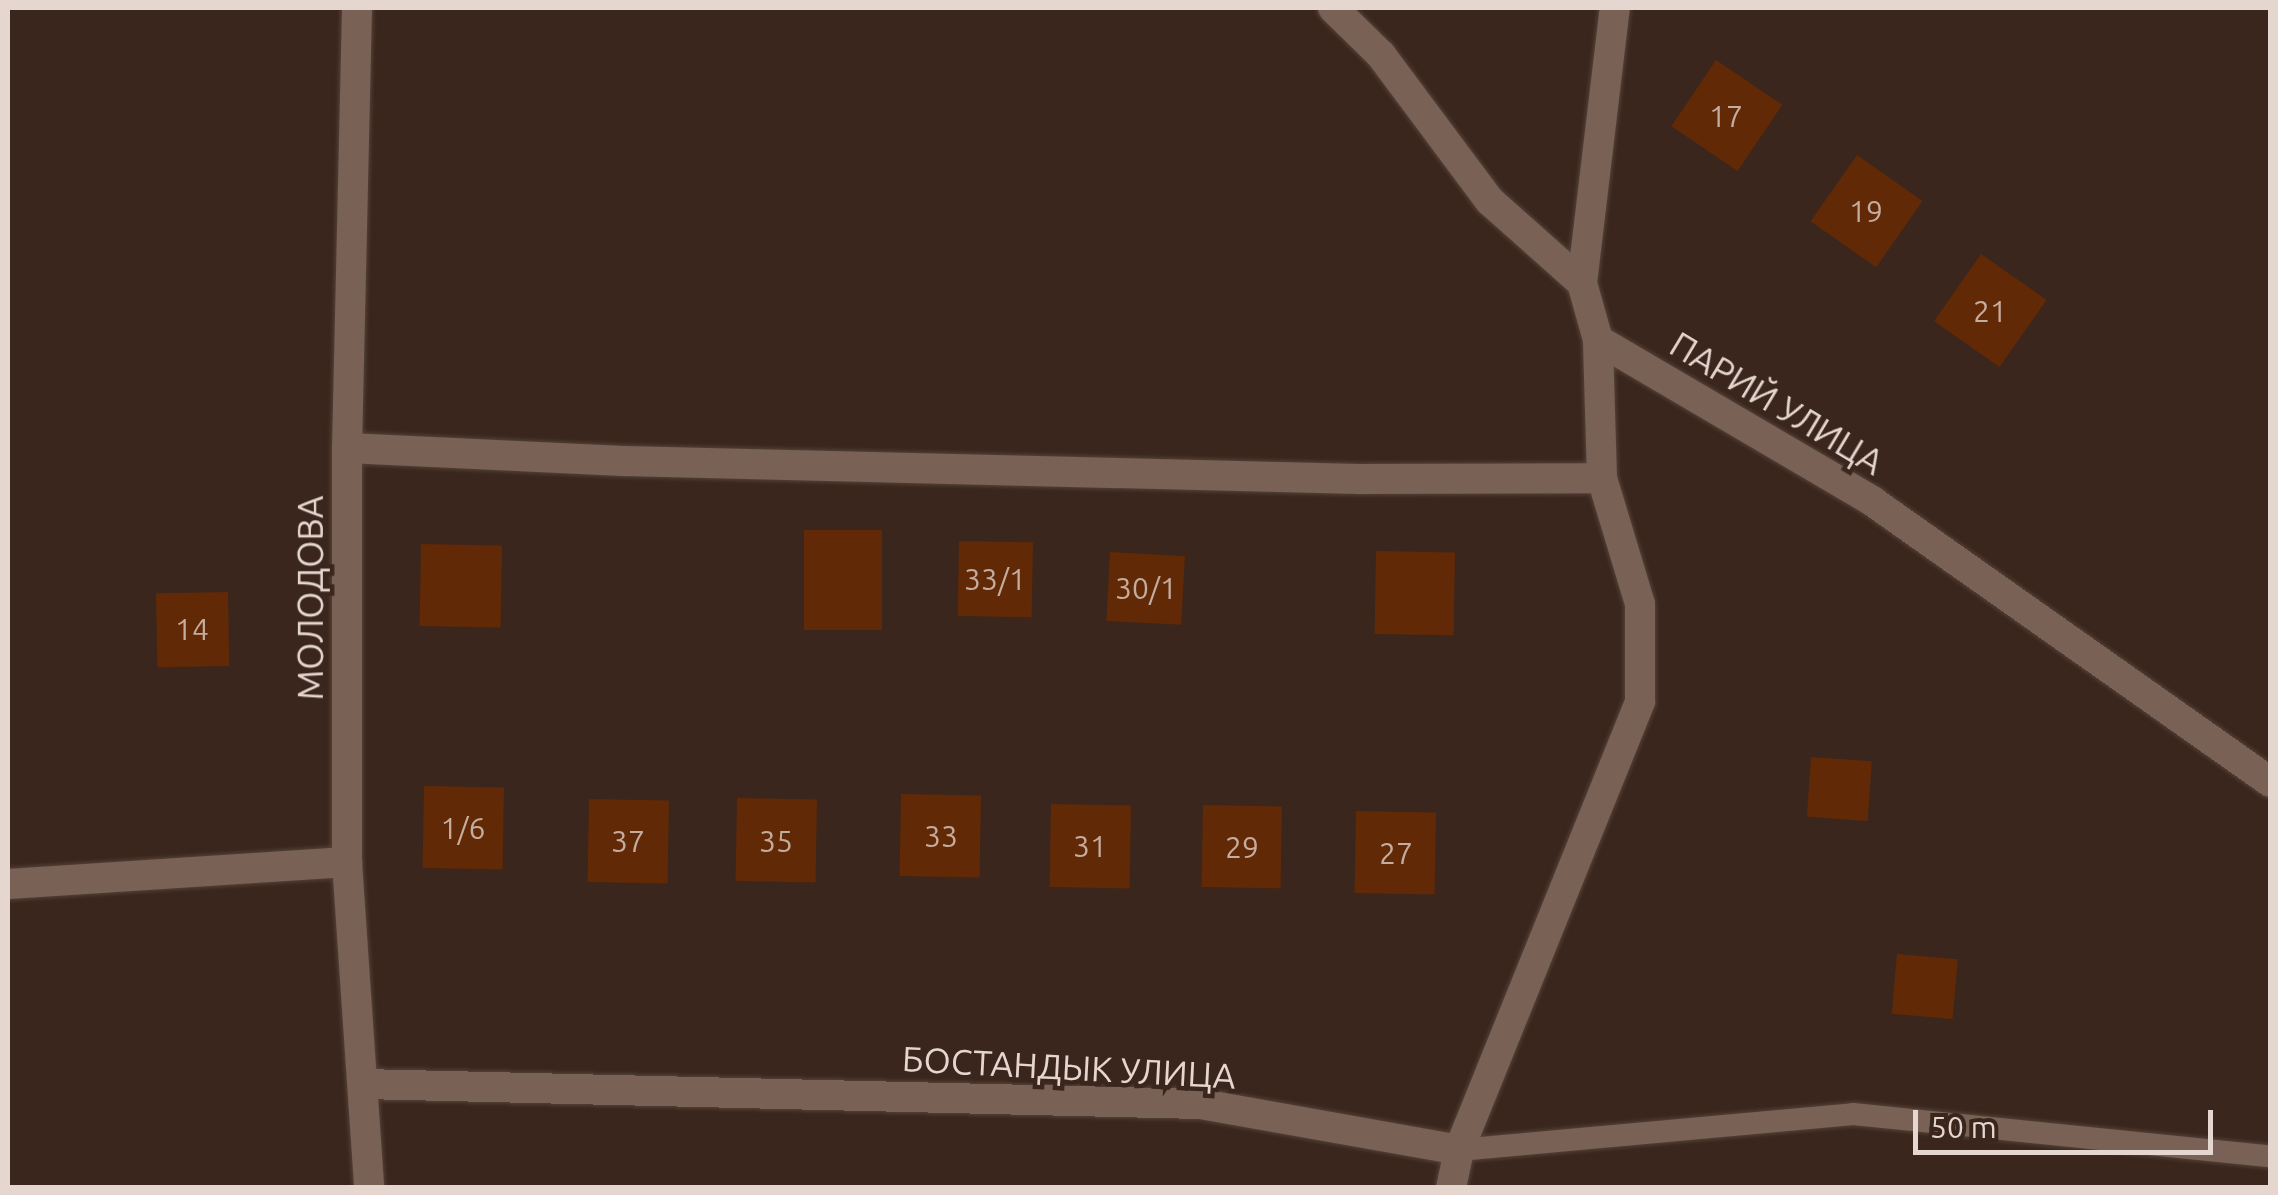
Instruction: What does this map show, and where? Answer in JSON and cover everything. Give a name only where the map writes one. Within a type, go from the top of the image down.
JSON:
[{"type":"street","name":"МОЛОДОВА","points":[[356,8],[347,448],[347,862],[370,1188]]},
{"type":"street","points":[[1333,8],[1381,55],[1490,201],[1582,282]]},
{"type":"street","points":[[1451,1188],[1459,1150],[1640,701],[1640,604],[1602,478],[1598,340],[1582,282],[1615,8]]},
{"type":"street","name":"ПАРИЙ УЛИЦА","points":[[1598,340],[1872,501],[2270,782]]},
{"type":"street","points":[[347,448],[624,461],[1161,474],[1602,478]]},
{"type":"street","points":[[8,884],[347,862]]},
{"type":"street","name":"БОСТАНДЫК УЛИЦА","points":[[363,1084],[1202,1104],[1459,1150]]},
{"type":"lane","points":[[1459,1150],[1853,1114],[2270,1156]]},
{"type":"building","points":[[1716,60],[1782,105],[1738,171],[1671,126]]},
{"type":"building","points":[[1857,155],[1923,201],[1876,267],[1811,221]]},
{"type":"building","points":[[1981,254],[2047,300],[1999,367],[1934,321]]},
{"type":"building","points":[[804,530],[882,530],[882,630],[804,630]]},
{"type":"building","points":[[959,541],[1033,542],[1032,617],[958,616]]},
{"type":"building","points":[[421,544],[502,545],[501,627],[420,626]]},
{"type":"building","points":[[1376,551],[1455,552],[1454,635],[1375,634]]},
{"type":"building","points":[[1110,552],[1185,556],[1181,625],[1106,621]]},
{"type":"building","points":[[228,592],[229,666],[157,667],[156,593]]},
{"type":"building","points":[[1811,757],[1872,761],[1868,821],[1807,817]]},
{"type":"building","points":[[424,786],[504,787],[503,869],[423,868]]},
{"type":"building","points":[[901,794],[981,795],[980,877],[900,876]]},
{"type":"building","points":[[737,798],[817,799],[816,882],[736,881]]},
{"type":"building","points":[[589,799],[669,800],[668,883],[588,882]]},
{"type":"building","points":[[1051,804],[1131,805],[1130,888],[1050,887]]},
{"type":"building","points":[[1203,805],[1282,806],[1281,888],[1202,887]]},
{"type":"building","points":[[1356,811],[1436,812],[1435,894],[1355,893]]},
{"type":"building","points":[[1897,954],[1958,959],[1953,1019],[1892,1014]]}]
